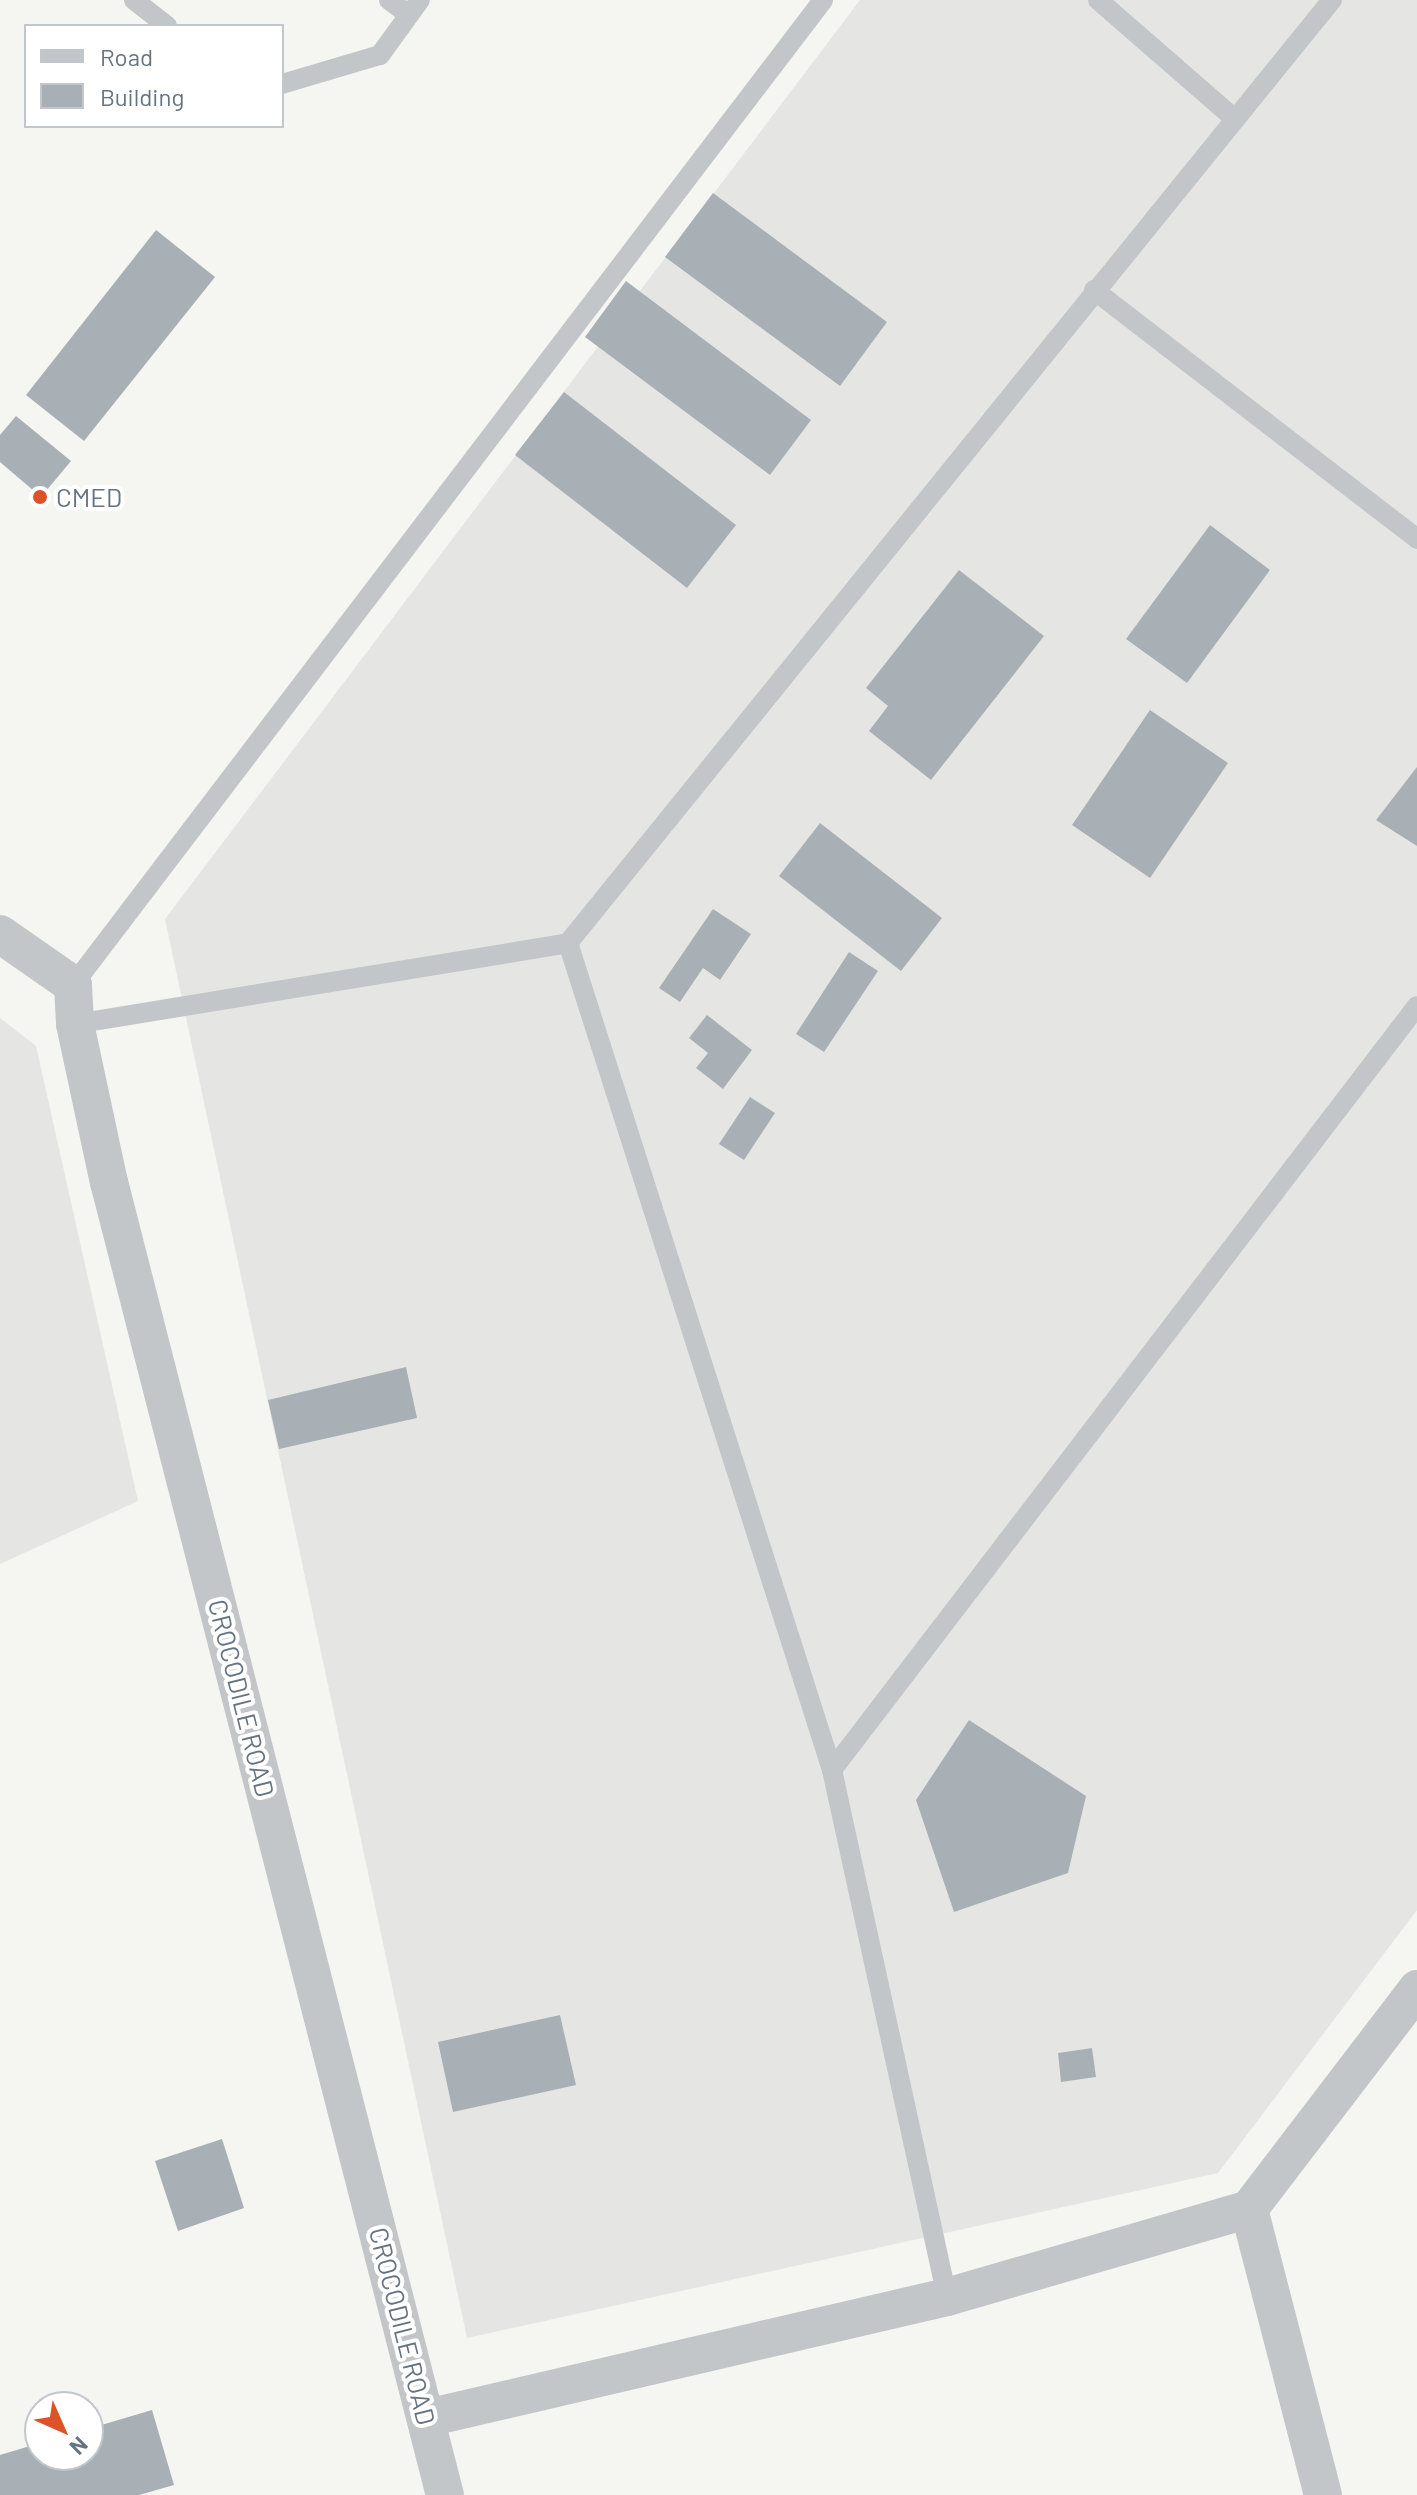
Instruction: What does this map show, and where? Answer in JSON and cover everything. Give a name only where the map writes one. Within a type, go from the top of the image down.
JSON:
[{"type":"street","points":[[0,934],[73,985]]},
{"type":"street","name":"CROCODILE ROAD","points":[[73,985],[75,1024],[109,1182],[445,2495]]},
{"type":"street","points":[[427,2418],[947,2297],[1249,2209],[1417,1989]]},
{"type":"street","points":[[1249,2209],[1323,2495]]},
{"type":"lane","points":[[134,0],[164,24]]},
{"type":"lane","points":[[284,83],[380,55],[415,7],[389,0]]},
{"type":"lane","points":[[73,985],[823,0]]},
{"type":"lane","points":[[1098,0],[1235,119]]},
{"type":"lane","points":[[75,1024],[568,943],[1332,0]]},
{"type":"lane","points":[[1094,290],[1417,539]]},
{"type":"lane","points":[[568,943],[832,1770],[947,2297]]},
{"type":"lane","points":[[832,1770],[1417,1006]]},
{"type":"shaded area","points":[[860,0],[1417,0],[1417,1910],[1218,2173],[467,2338],[165,919]]},
{"type":"shaded area","points":[[0,1018],[36,1046],[138,1501],[0,1564]]},
{"type":"building","points":[[713,193],[887,322],[840,386],[665,257]]},
{"type":"building","points":[[156,230],[215,277],[84,441],[26,395]]},
{"type":"building","points":[[626,281],[811,420],[770,475],[585,337]]},
{"type":"building","points":[[564,392],[736,525],[687,588],[515,455]]},
{"type":"building","points":[[16,416],[71,461],[41,497],[0,462],[0,435]]},
{"type":"building","points":[[1210,525],[1270,570],[1187,683],[1126,639]]},
{"type":"building","points":[[959,570],[1044,636],[931,780],[869,731],[888,706],[866,688]]},
{"type":"building","points":[[1150,710],[1228,763],[1150,878],[1072,825]]},
{"type":"building","points":[[1417,767],[1417,846],[1376,820]]},
{"type":"building","points":[[820,823],[942,918],[901,971],[779,876]]},
{"type":"building","points":[[713,909],[751,934],[720,980],[703,968],[680,1002],[659,988]]},
{"type":"building","points":[[849,952],[878,971],[824,1052],[796,1034]]},
{"type":"building","points":[[707,1015],[752,1050],[723,1089],[696,1068],[708,1053],[689,1038]]},
{"type":"building","points":[[750,1097],[775,1113],[744,1160],[719,1144]]},
{"type":"building","points":[[406,1367],[417,1418],[279,1449],[268,1400]]},
{"type":"building","points":[[969,1720],[1086,1796],[1068,1873],[954,1912],[916,1800]]},
{"type":"building","points":[[560,2015],[576,2085],[453,2112],[438,2042]]},
{"type":"building","points":[[1092,2048],[1096,2077],[1061,2082],[1058,2053]]},
{"type":"building","points":[[222,2139],[244,2208],[178,2231],[155,2161]]},
{"type":"building","points":[[152,2410],[174,2485],[139,2495],[0,2495],[0,2455],[24,2448],[24,2471],[104,2471],[104,2424]]},
{"type":"place","name":"CMED","points":[[40,497]]}]
